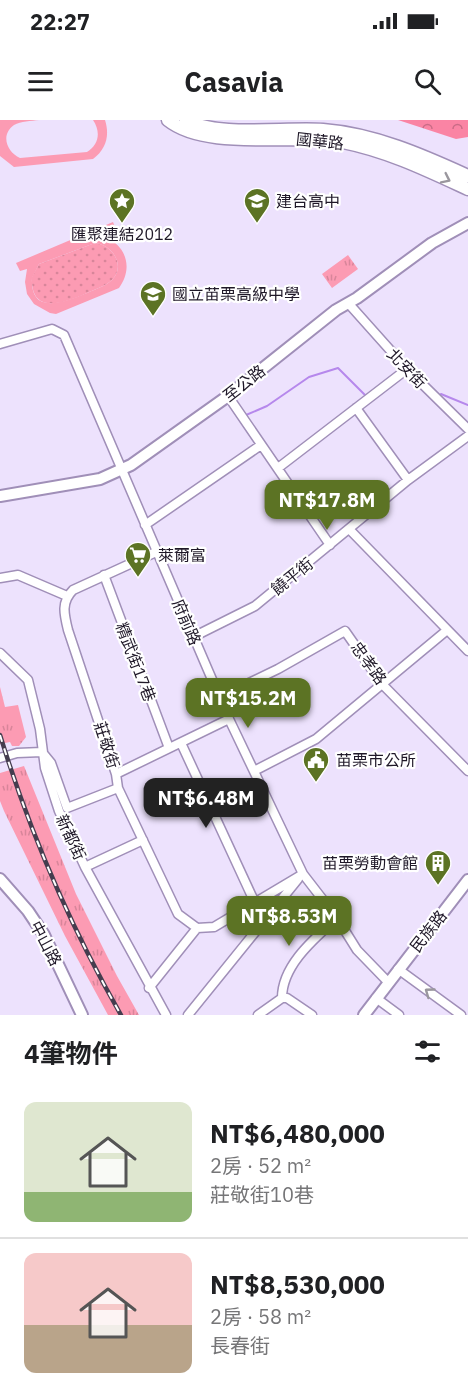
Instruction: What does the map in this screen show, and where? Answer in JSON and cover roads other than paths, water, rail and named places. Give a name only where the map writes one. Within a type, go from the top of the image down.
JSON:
[{"type":"main road","name":"國華路","points":[[168,120],[190,133],[212,138],[324,135],[414,163],[468,189]]},
{"type":"main road","name":"國華路","points":[[186,120],[213,128],[377,140],[427,157],[468,176]]},
{"type":"street","name":"至公路","points":[[0,496],[100,479],[122,470],[228,396],[336,310],[349,304],[432,243],[468,223]]},
{"type":"street","name":"北安街","points":[[349,304],[407,369],[468,429]]},
{"type":"street","name":"府前路","points":[[0,344],[52,329],[64,335],[229,719],[303,874],[337,918],[357,950],[388,982]]},
{"type":"street","points":[[278,468],[407,369]]},
{"type":"street","points":[[228,396],[330,546]]},
{"type":"street","points":[[356,408],[408,480]]},
{"type":"street","name":"饒平街","points":[[193,637],[255,606],[408,480],[468,436]]},
{"type":"street","points":[[145,525],[261,445]]},
{"type":"street","points":[[350,530],[468,651]]},
{"type":"street","points":[[0,579],[18,575],[67,596],[73,590],[156,552]]},
{"type":"street","name":"精武街17巷","points":[[104,575],[169,748]]},
{"type":"street","name":"莊敬街","points":[[67,596],[64,608],[68,630],[117,774],[118,788],[178,914],[197,928]]},
{"type":"street","name":"忠孝路","points":[[220,697],[278,669],[345,630],[382,684],[468,771]]},
{"type":"street","points":[[254,771],[316,739],[446,631]]},
{"type":"street","name":"新都街","points":[[0,653],[28,680],[40,729],[42,752],[59,811],[85,867],[149,988],[166,1015]]},
{"type":"street","points":[[117,774],[229,719]]},
{"type":"street","points":[[181,743],[255,903]]},
{"type":"street","points":[[0,758],[17,753],[42,752],[51,763],[68,808],[118,788]]},
{"type":"street","points":[[85,867],[143,840]]},
{"type":"street","points":[[149,988],[197,928],[214,927],[303,874]]},
{"type":"street","points":[[188,1015],[303,874]]},
{"type":"street","name":"中山路","points":[[0,879],[28,910],[44,935],[82,1015]]},
{"type":"street","name":"民族路","points":[[364,1015],[468,880]]},
{"type":"street","points":[[282,998],[282,987],[304,948],[337,918]]},
{"type":"street","points":[[398,969],[461,1015]]},
{"type":"street","points":[[258,1015],[282,998],[287,998],[312,1015]]},
{"type":"street","points":[[376,998],[399,1015]]},
{"type":"waterway","points":[[246,415],[267,406],[309,377],[338,368],[365,395]]},
{"type":"waterway","points":[[441,394],[468,405]]},
{"type":"railway","points":[[0,735],[24,808],[68,913],[121,1015]]},
{"type":"place","name":"匯聚連結2012","points":[[122,224]]},
{"type":"place","name":"建台高中","points":[[257,224]]},
{"type":"place","name":"國立苗栗高級中學","points":[[153,317]]},
{"type":"place","name":"萊爾富","points":[[138,578]]},
{"type":"place","name":"苗栗市公所","points":[[316,783]]},
{"type":"place","name":"苗栗勞動會館","points":[[438,886]]}]
